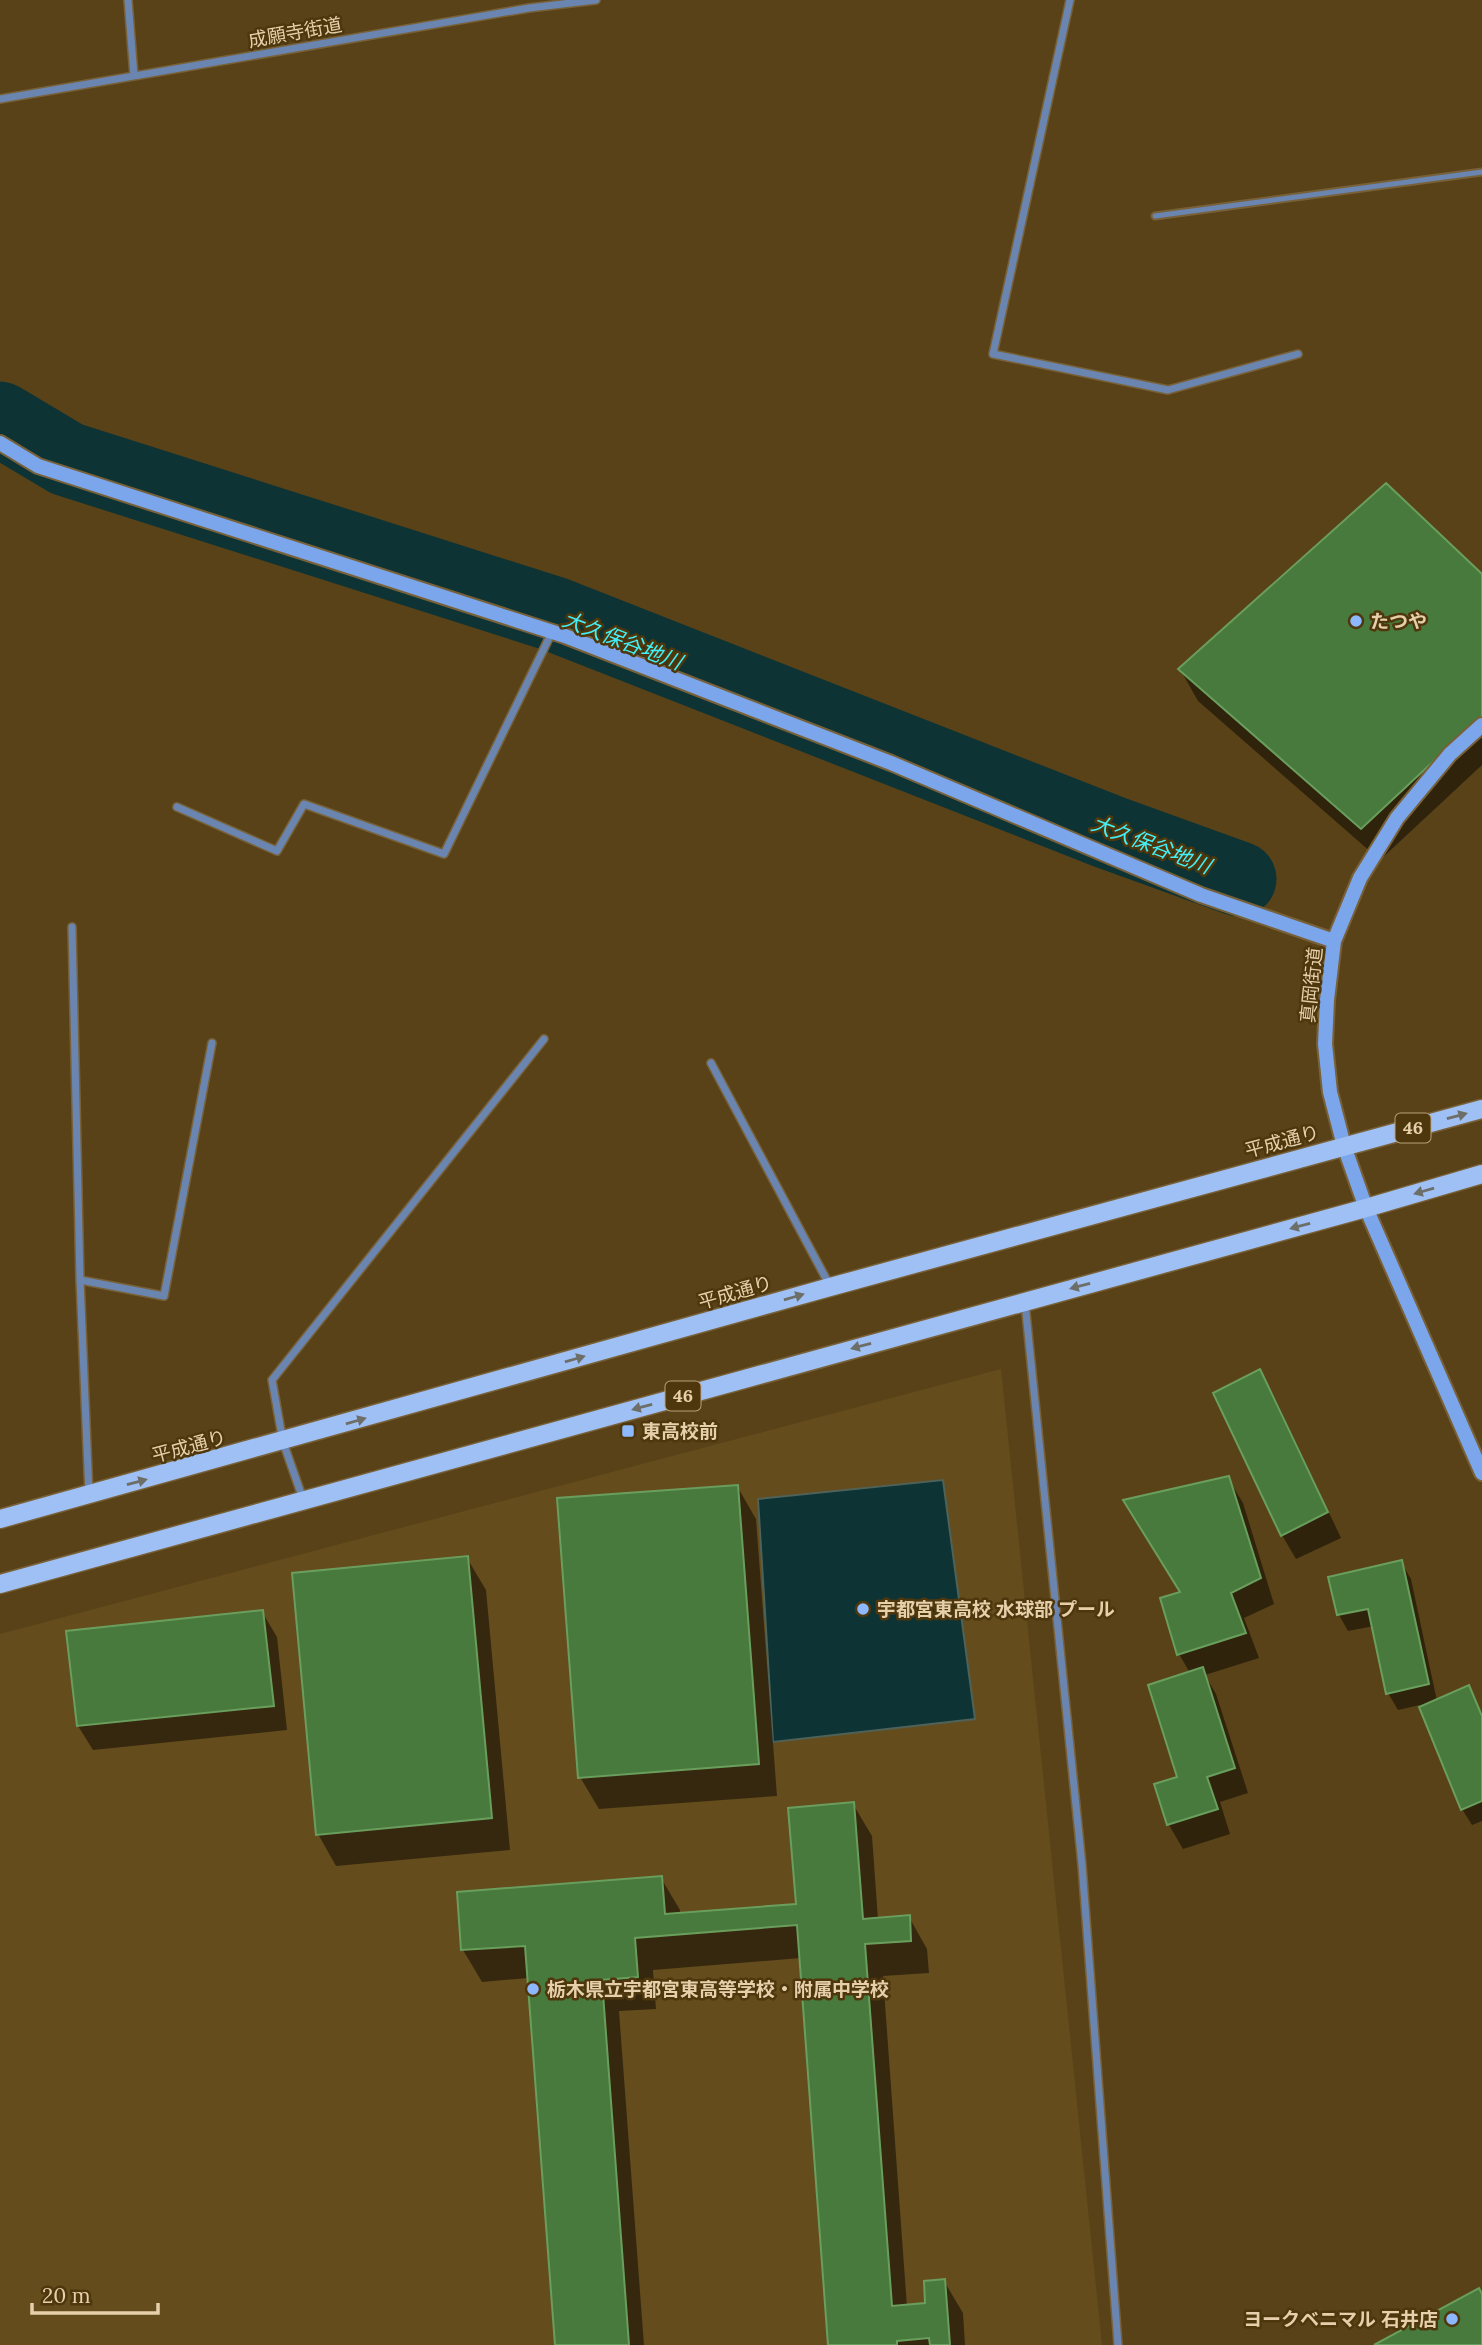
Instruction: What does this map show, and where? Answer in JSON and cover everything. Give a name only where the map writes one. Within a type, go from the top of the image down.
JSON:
[{"type":"main road","name":"平成通り","points":[[0,1520],[830,1287],[1482,1109]]},
{"type":"main road","name":"46","points":[[0,1584],[1482,1174]]},
{"type":"street","points":[[128,0],[134,76]]},
{"type":"street","name":"成願寺街道","points":[[0,99],[528,8],[596,0]]},
{"type":"street","points":[[1070,0],[993,355],[1168,390],[1298,355]]},
{"type":"street","points":[[0,443],[38,466],[552,631],[891,763],[1200,895],[1334,942]]},
{"type":"street","points":[[177,807],[277,851],[304,804],[444,854],[552,631]]},
{"type":"street","name":"真岡街道","points":[[1482,725],[1450,754],[1397,818],[1360,878],[1334,942],[1325,1044],[1330,1092],[1344,1146],[1366,1208],[1482,1473]]},
{"type":"street","points":[[72,927],[80,1280],[89,1495]]},
{"type":"street","points":[[304,1501],[283,1442],[272,1380],[544,1039]]},
{"type":"street","points":[[80,1280],[164,1296],[212,1043]]},
{"type":"street","points":[[711,1063],[830,1287]]},
{"type":"street","points":[[1025,1301],[1082,1865],[1118,2345]]},
{"type":"lane","points":[[1155,216],[1482,172]]},
{"type":"shaded area","name":"栃木県立宇都宮東高等学校・附属中学校","points":[[1001,1369],[1102,2345],[0,2345],[0,1634]]},
{"type":"water","name":"宇都宮東高校 水球部 プール","points":[[943,1480],[975,1719],[773,1742],[758,1499]]},
{"type":"building","name":"たつや","points":[[1386,483],[1482,574],[1482,716],[1361,829],[1178,669]]},
{"type":"building","points":[[1260,1369],[1328,1512],[1281,1536],[1213,1393]]},
{"type":"building","points":[[1229,1476],[1261,1578],[1231,1593],[1246,1633],[1177,1655],[1160,1598],[1180,1592],[1123,1500]]},
{"type":"building","points":[[738,1485],[759,1764],[578,1778],[557,1498]]},
{"type":"building","points":[[468,1556],[492,1818],[316,1835],[292,1573]]},
{"type":"building","points":[[1402,1560],[1429,1684],[1386,1694],[1368,1609],[1337,1615],[1328,1577]]},
{"type":"building","points":[[263,1610],[274,1706],[77,1726],[66,1631]]},
{"type":"building","points":[[1203,1667],[1235,1768],[1207,1777],[1218,1809],[1167,1825],[1154,1784],[1177,1777],[1148,1685]]},
{"type":"building","points":[[1469,1685],[1482,1716],[1482,1801],[1461,1810],[1419,1707]]},
{"type":"building","points":[[854,1802],[863,1919],[910,1915],[911,1941],[865,1944],[892,2306],[925,2303],[924,2281],[945,2279],[950,2345],[930,2345],[929,2338],[897,2341],[897,2345],[828,2345],[797,1925],[635,1938],[638,1977],[602,1980],[629,2345],[555,2345],[525,1946],[461,1950],[457,1892],[662,1876],[665,1914],[796,1904],[788,1808]]},
{"type":"building","name":"ヨークベニマル 石井店","points":[[1479,2288],[1482,2294],[1482,2345],[1374,2345]]},
{"type":"waterway","name":"大久保谷地川","points":[[0,419],[67,459],[554,614],[1109,832],[1239,879]]},
{"type":"place","name":"たつや","points":[[1356,621]]},
{"type":"place","name":"東高校前","points":[[628,1431]]},
{"type":"place","name":"宇都宮東高校 水球部 プール","points":[[863,1609]]},
{"type":"place","name":"栃木県立宇都宮東高等学校・附属中学校","points":[[533,1989]]},
{"type":"place","name":"ヨークベニマル 石井店","points":[[1452,2319]]}]
